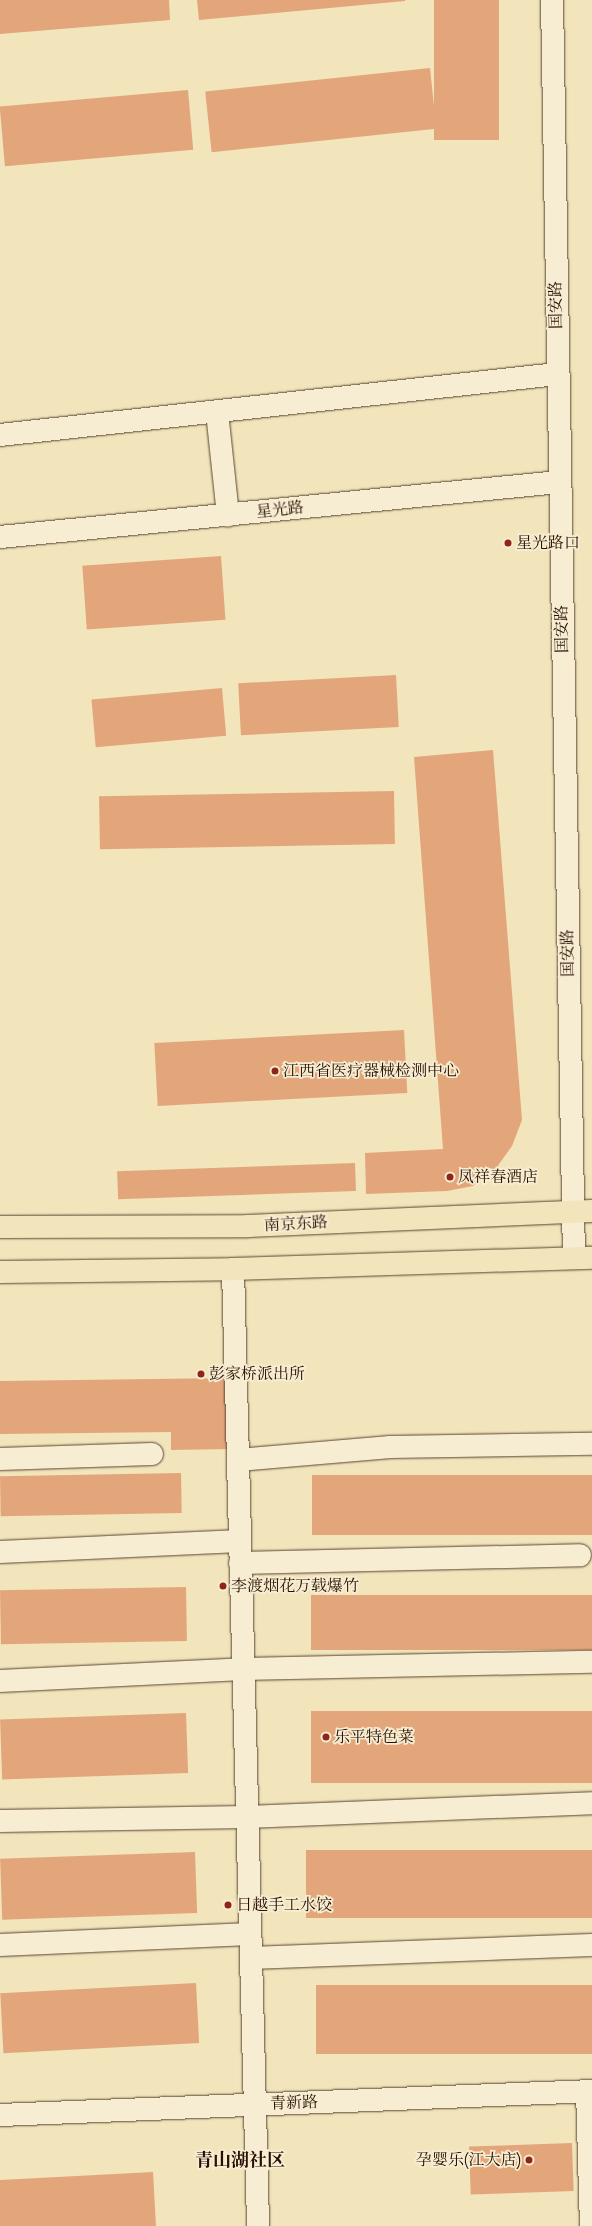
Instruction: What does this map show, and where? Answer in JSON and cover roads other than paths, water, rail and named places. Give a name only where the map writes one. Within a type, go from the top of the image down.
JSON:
[{"type":"main road","name":"南京东路","points":[[0,1227],[248,1226],[582,1211]]},
{"type":"main road","points":[[0,1272],[233,1269],[583,1258]]},
{"type":"street","name":"国安路","points":[[552,0],[559,482],[583,1258]]},
{"type":"street","points":[[0,435],[557,374]]},
{"type":"street","points":[[217,412],[228,515]]},
{"type":"street","name":"星光路","points":[[0,537],[559,482]]},
{"type":"street","points":[[233,1269],[258,2226]]},
{"type":"street","points":[[238,1460],[390,1447],[592,1444]]},
{"type":"street","points":[[0,1458],[152,1454]]},
{"type":"street","points":[[0,1552],[240,1541]]},
{"type":"street","points":[[240,1563],[580,1556]]},
{"type":"street","points":[[0,1681],[243,1669],[591,1662]]},
{"type":"street","points":[[0,1821],[247,1817],[592,1803]]},
{"type":"street","points":[[0,1945],[250,1934]]},
{"type":"street","points":[[251,1958],[592,1945]]},
{"type":"street","points":[[590,2091],[591,2226]]},
{"type":"street","name":"青新路","points":[[0,2116],[590,2091]]},
{"type":"place","name":"星光路口","points":[[508,543]]},
{"type":"place","name":"江西省医疗器械检测中心","points":[[275,1071]]},
{"type":"place","name":"凤祥春酒店","points":[[450,1177]]},
{"type":"place","name":"彭家桥派出所","points":[[201,1374]]},
{"type":"place","name":"李渡烟花万载爆竹","points":[[223,1586]]},
{"type":"place","name":"乐平特色菜","points":[[326,1737]]},
{"type":"place","name":"日越手工水饺","points":[[228,1905]]},
{"type":"place","name":"孕婴乐(江大店)","points":[[529,2160]]},
{"type":"district","name":"青山湖社区","points":[[240,2160]]}]
